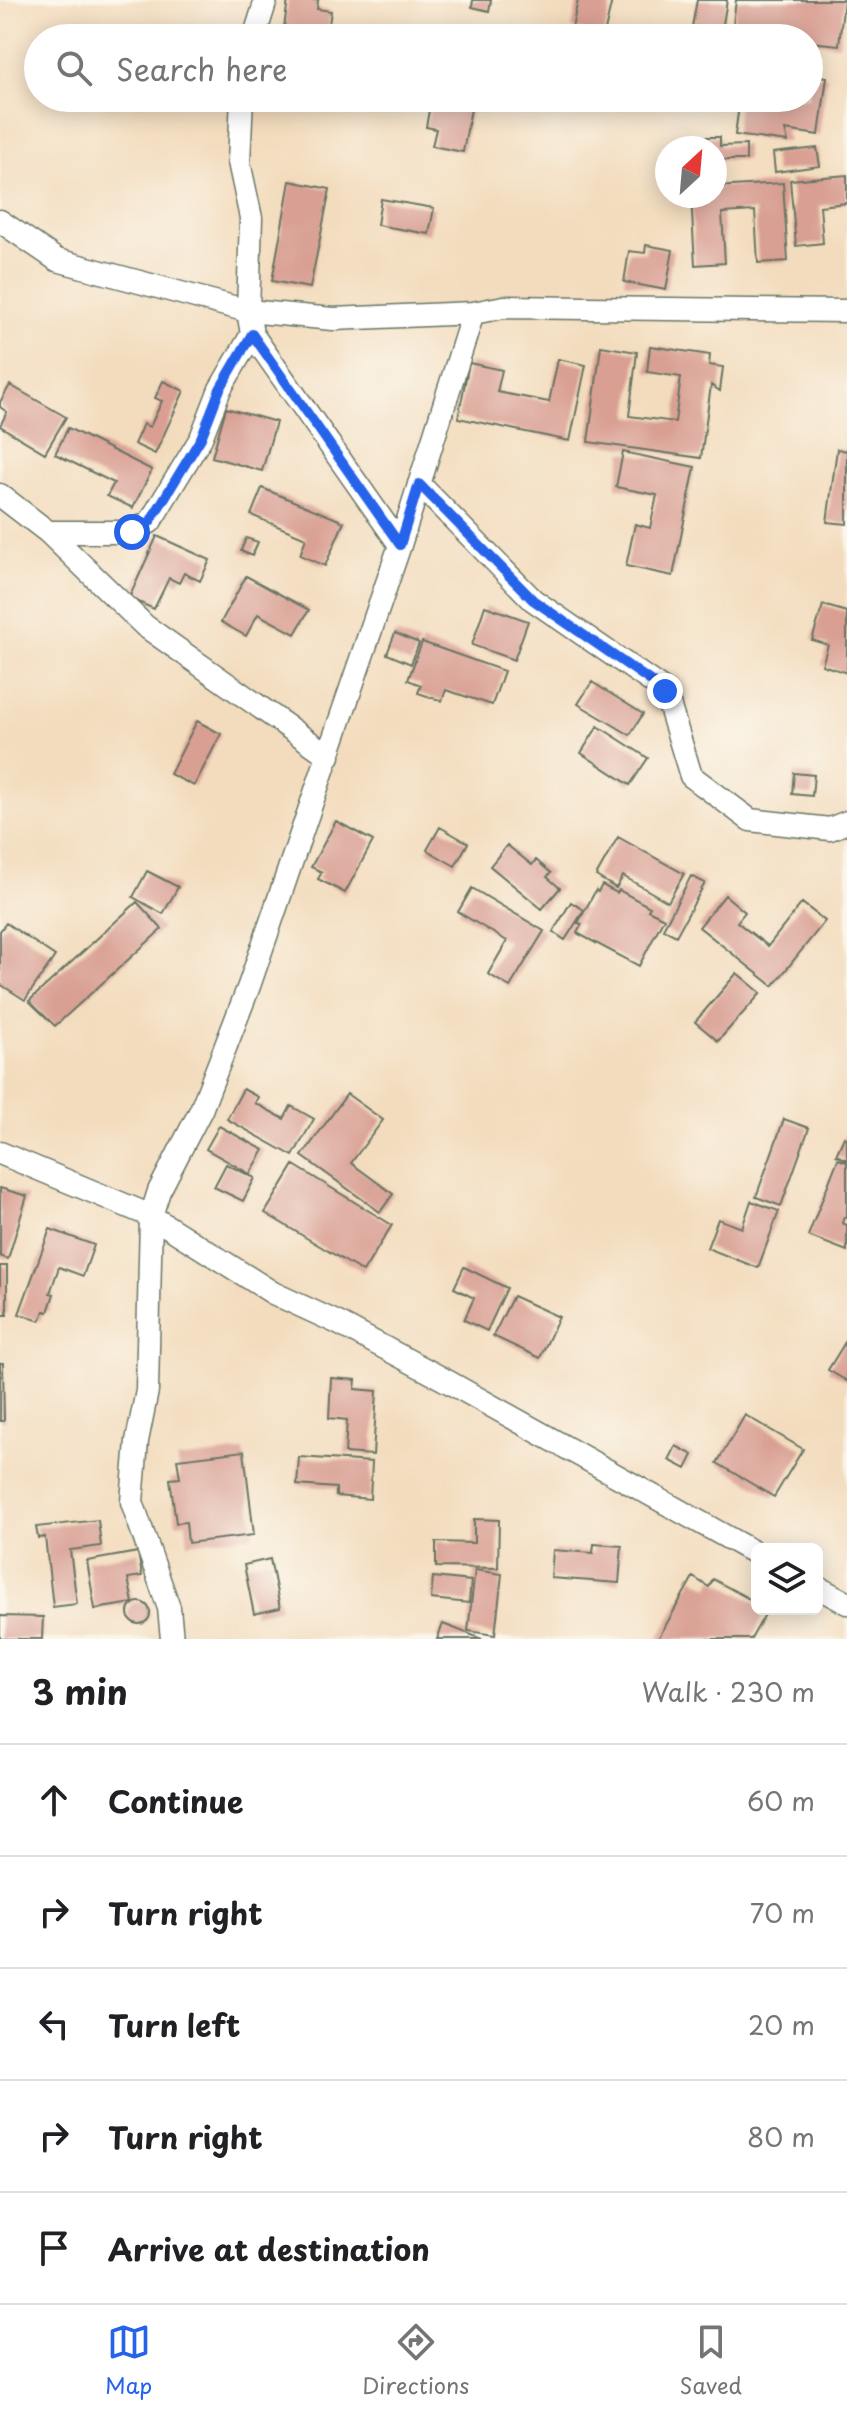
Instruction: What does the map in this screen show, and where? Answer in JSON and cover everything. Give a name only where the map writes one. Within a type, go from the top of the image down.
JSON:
[{"type":"street","points":[[258,24],[266,0]]},
{"type":"street","points":[[241,112],[239,162],[251,218],[248,311],[252,334],[400,545]]},
{"type":"street","points":[[0,221],[57,260],[248,311],[333,319],[473,313],[504,307],[847,311]]},
{"type":"street","points":[[172,1639],[169,1608],[132,1502],[137,1441],[147,1391],[151,1216],[159,1191],[201,1110],[249,986],[400,545],[473,313]]},
{"type":"street","points":[[48,532],[132,532],[150,522],[201,438],[220,389],[252,334]]},
{"type":"street","points":[[419,484],[533,600],[665,691],[691,776],[750,820],[830,829],[847,822]]},
{"type":"street","points":[[0,495],[48,532],[145,626],[329,756]]},
{"type":"street","points":[[0,1153],[151,1216],[273,1293],[338,1323],[445,1380],[751,1551]]},
{"type":"street","points":[[823,1590],[847,1603]]},
{"type":"building","points":[[288,0],[318,0],[317,9],[331,11],[329,24],[284,24]]},
{"type":"building","points":[[473,0],[491,0],[489,11],[472,7]]},
{"type":"building","points":[[578,0],[612,0],[607,24],[573,24]]},
{"type":"building","points":[[697,0],[727,0],[723,24],[692,24]]},
{"type":"building","points":[[736,0],[844,0],[839,45],[823,43],[823,24],[733,24]]},
{"type":"building","points":[[823,76],[827,77],[823,106]]},
{"type":"building","points":[[429,112],[470,112],[463,152],[432,146],[436,129],[426,127]]},
{"type":"building","points":[[738,112],[822,112],[819,135],[785,130],[788,142],[735,135]]},
{"type":"building","points":[[746,145],[746,160],[727,160],[727,146]]},
{"type":"building","points":[[817,148],[820,166],[775,172],[773,153]]},
{"type":"building","points":[[847,175],[847,203],[820,206],[823,243],[796,246],[790,180]]},
{"type":"building","points":[[290,181],[330,189],[310,288],[272,281]]},
{"type":"building","points":[[783,183],[788,261],[758,263],[755,211],[722,213],[725,263],[695,265],[692,208],[727,208],[727,186]]},
{"type":"building","points":[[381,199],[434,208],[429,234],[377,225]]},
{"type":"building","points":[[646,245],[673,250],[666,290],[624,282],[629,251],[645,253]]},
{"type":"building","points":[[601,346],[637,352],[629,416],[675,422],[681,377],[647,372],[650,346],[710,355],[709,365],[723,367],[720,391],[711,385],[701,458],[588,442]]},
{"type":"building","points":[[558,359],[586,365],[570,441],[458,418],[469,363],[502,370],[497,392],[549,402]]},
{"type":"building","points":[[163,381],[184,391],[155,454],[134,444],[143,424],[150,427],[162,401],[155,398]]},
{"type":"building","points":[[10,385],[66,417],[45,453],[0,426],[7,412],[0,407],[0,402]]},
{"type":"building","points":[[226,408],[276,422],[262,471],[212,457]]},
{"type":"building","points":[[68,428],[152,470],[133,508],[107,496],[114,483],[55,454]]},
{"type":"building","points":[[837,449],[847,451],[847,524],[827,522]]},
{"type":"building","points":[[623,452],[695,467],[673,576],[626,566],[635,524],[650,528],[657,495],[616,487]]},
{"type":"building","points":[[262,488],[344,522],[325,566],[300,555],[306,538],[251,515]]},
{"type":"building","points":[[157,536],[210,560],[200,581],[184,573],[179,583],[169,578],[154,609],[129,598]]},
{"type":"building","points":[[246,538],[258,542],[252,556],[241,551]]},
{"type":"building","points":[[246,576],[309,610],[295,634],[258,614],[246,636],[221,622]]},
{"type":"building","points":[[823,605],[847,612],[847,673],[822,665],[828,645],[812,640]]},
{"type":"building","points":[[485,606],[528,621],[514,660],[472,645]]},
{"type":"building","points":[[395,633],[419,643],[411,664],[387,654]]},
{"type":"building","points":[[422,642],[504,671],[492,705],[446,690],[442,701],[418,693],[421,685],[408,680]]},
{"type":"building","points":[[592,682],[643,714],[630,735],[578,704]]},
{"type":"building","points":[[197,721],[221,734],[194,786],[170,774]]},
{"type":"building","points":[[598,726],[648,758],[630,785],[581,753]]},
{"type":"building","points":[[794,773],[814,775],[812,796],[792,794]]},
{"type":"building","points":[[336,821],[373,841],[345,893],[318,879],[322,872],[311,867]]},
{"type":"building","points":[[440,827],[468,843],[455,866],[427,850]]},
{"type":"building","points":[[618,837],[684,874],[668,902],[623,876],[616,888],[596,876]]},
{"type":"building","points":[[507,845],[532,865],[536,860],[551,873],[547,877],[560,888],[542,909],[490,866]]},
{"type":"building","points":[[147,871],[178,887],[163,914],[133,897]]},
{"type":"building","points":[[691,876],[705,883],[676,936],[663,929]]},
{"type":"building","points":[[602,885],[617,893],[619,890],[664,918],[639,966],[577,933],[582,924],[578,923],[596,890],[598,892]]},
{"type":"building","points":[[472,888],[544,931],[510,987],[488,974],[507,941],[458,912]]},
{"type":"building","points":[[725,895],[745,912],[737,922],[768,946],[802,903],[825,921],[773,986],[699,927]]},
{"type":"building","points":[[137,902],[162,929],[55,1026],[29,1001]]},
{"type":"building","points":[[571,902],[584,910],[565,940],[553,932]]},
{"type":"building","points":[[6,923],[55,956],[25,1000],[0,984],[0,931]]},
{"type":"building","points":[[737,973],[761,993],[718,1041],[695,1022]]},
{"type":"building","points":[[243,1089],[258,1097],[255,1103],[284,1119],[291,1106],[314,1119],[293,1156],[227,1119]]},
{"type":"building","points":[[347,1094],[383,1120],[351,1163],[393,1194],[380,1212],[302,1156]]},
{"type":"building","points":[[784,1119],[809,1128],[781,1206],[756,1197]]},
{"type":"building","points":[[219,1126],[264,1150],[250,1174],[206,1149]]},
{"type":"building","points":[[844,1137],[847,1138],[847,1160],[836,1155]]},
{"type":"building","points":[[838,1159],[847,1162],[847,1218],[844,1217],[842,1223],[847,1225],[847,1251],[808,1236]]},
{"type":"building","points":[[226,1164],[255,1178],[243,1201],[214,1187]]},
{"type":"building","points":[[294,1165],[392,1225],[363,1272],[265,1213]]},
{"type":"building","points":[[0,1188],[27,1196],[8,1259],[0,1256]]},
{"type":"building","points":[[751,1201],[779,1211],[758,1268],[707,1248],[718,1219],[742,1228]]},
{"type":"building","points":[[50,1229],[94,1245],[83,1276],[59,1267],[50,1293],[54,1294],[48,1312],[44,1311],[40,1321],[19,1314]]},
{"type":"building","points":[[0,1266],[7,1266],[7,1315],[0,1315]]},
{"type":"building","points":[[464,1267],[507,1288],[487,1331],[464,1320],[474,1298],[454,1288]]},
{"type":"building","points":[[513,1296],[559,1317],[540,1358],[493,1336]]},
{"type":"building","points":[[847,1339],[847,1381],[828,1370]]},
{"type":"building","points":[[0,1363],[3,1363],[4,1421],[0,1421]]},
{"type":"building","points":[[331,1378],[356,1380],[355,1389],[377,1391],[373,1455],[345,1453],[347,1420],[329,1418]]},
{"type":"building","points":[[745,1415],[803,1449],[774,1497],[717,1463]]},
{"type":"building","points":[[676,1446],[693,1455],[686,1469],[669,1460]]},
{"type":"building","points":[[244,1451],[254,1535],[188,1543],[186,1522],[176,1523],[170,1479],[180,1478],[177,1459]]},
{"type":"building","points":[[299,1457],[372,1462],[370,1499],[336,1496],[336,1488],[297,1485]]},
{"type":"building","points":[[474,1519],[499,1520],[498,1568],[436,1567],[436,1542],[474,1543]]},
{"type":"building","points":[[98,1520],[101,1546],[70,1550],[77,1604],[53,1607],[45,1537],[38,1538],[36,1527]]},
{"type":"building","points":[[594,1544],[622,1546],[619,1583],[551,1578],[553,1550],[593,1553]]},
{"type":"building","points":[[138,1552],[142,1576],[128,1578],[133,1603],[95,1609],[87,1561]]},
{"type":"building","points":[[270,1559],[280,1608],[254,1614],[244,1565]]},
{"type":"building","points":[[475,1570],[502,1574],[495,1635],[468,1631]]},
{"type":"building","points":[[433,1577],[471,1581],[469,1603],[431,1599]]},
{"type":"building","points":[[693,1577],[709,1587],[713,1579],[751,1600],[751,1615],[765,1615],[751,1639],[658,1639]]},
{"type":"building","points":[[139,1602],[147,1605],[150,1613],[147,1621],[139,1624],[131,1621],[128,1613],[131,1605]]},
{"type":"building","points":[[0,1616],[43,1617],[42,1639],[0,1639]]},
{"type":"building","points":[[443,1624],[482,1639],[437,1639]]},
{"type":"route","points":[[132,532],[150,522],[201,438],[220,389],[252,334],[400,545],[419,484],[533,600],[665,691]]}]
